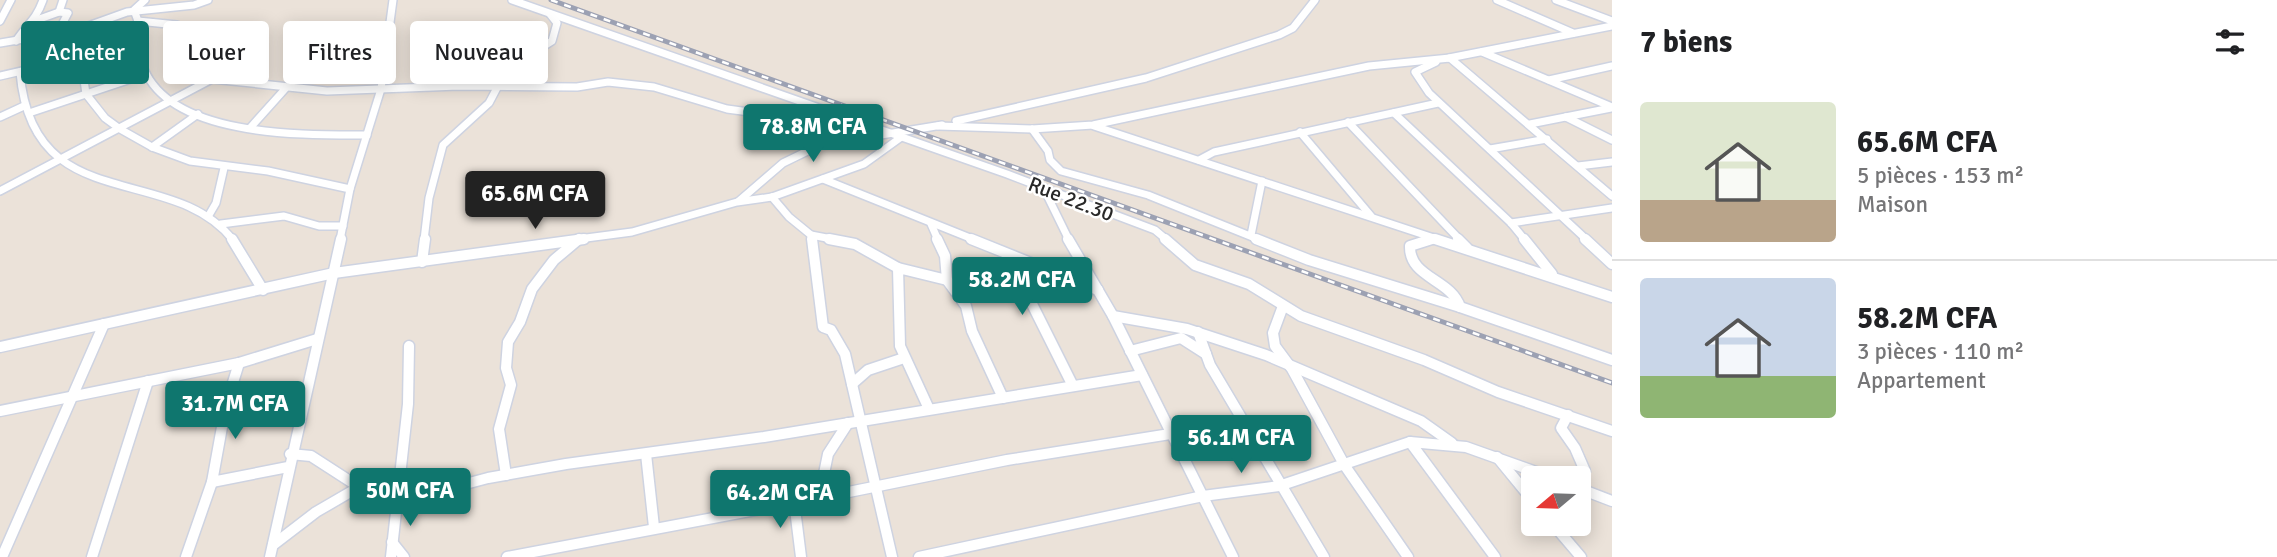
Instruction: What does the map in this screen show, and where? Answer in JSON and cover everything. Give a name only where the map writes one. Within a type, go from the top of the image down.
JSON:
[{"type":"street","points":[[0,21],[11,0]]},
{"type":"street","points":[[34,21],[43,0]]},
{"type":"street","points":[[59,12],[63,0]]},
{"type":"street","points":[[127,0],[137,21]]},
{"type":"street","points":[[131,11],[145,0]]},
{"type":"street","points":[[103,21],[131,11],[166,9],[208,0]]},
{"type":"street","points":[[271,551],[290,454],[334,273],[350,189],[381,89],[393,0]]},
{"type":"street","name":"Rue 22.30","points":[[512,0],[1007,174],[1045,191],[1155,230],[1195,265],[1248,284],[1283,306],[1498,392],[1612,431]]},
{"type":"street","points":[[737,202],[783,163],[820,145],[896,136],[1146,78],[1223,51],[1279,36],[1293,28],[1315,0]]},
{"type":"street","points":[[1497,0],[1574,34]]},
{"type":"street","points":[[1556,0],[1612,24]]},
{"type":"street","points":[[34,21],[59,12],[68,13],[64,21]]},
{"type":"street","points":[[422,262],[429,198],[443,145],[489,103],[498,86],[520,61],[552,41],[557,23],[550,14]]},
{"type":"street","points":[[938,126],[1032,129],[1093,125],[1369,66],[1450,58],[1612,24]]},
{"type":"street","points":[[16,41],[21,34]]},
{"type":"street","points":[[0,43],[21,40]]},
{"type":"street","points":[[1482,52],[1612,108]]},
{"type":"street","points":[[1450,58],[1420,67],[1415,72],[1438,103],[1612,264]]},
{"type":"street","points":[[1450,58],[1612,196]]},
{"type":"street","points":[[1548,80],[1612,66]]},
{"type":"street","points":[[0,76],[20,72],[26,109],[36,132],[60,158],[95,178],[209,215],[221,224],[263,290]]},
{"type":"street","points":[[149,77],[169,100],[198,114],[250,128],[275,132],[367,135]]},
{"type":"street","points":[[85,84],[86,94],[105,118],[152,147],[190,161],[224,168],[268,171],[350,189]]},
{"type":"street","points":[[1,116],[116,84]]},
{"type":"street","points":[[0,191],[202,84]]},
{"type":"street","points":[[248,84],[285,89],[381,89],[637,84],[727,109],[802,119],[846,118]]},
{"type":"street","points":[[250,128],[285,89]]},
{"type":"street","points":[[1199,160],[1214,152],[1438,103]]},
{"type":"street","points":[[1530,124],[1612,108]]},
{"type":"street","points":[[1394,113],[1511,223],[1553,275]]},
{"type":"street","points":[[152,147],[198,114]]},
{"type":"street","points":[[1566,117],[1612,140]]},
{"type":"street","points":[[1348,122],[1468,249]]},
{"type":"street","points":[[1093,125],[1553,275],[1612,297]]},
{"type":"street","points":[[1032,129],[1048,151],[1050,160],[1061,171],[1148,195],[1309,260],[1460,307],[1612,360]]},
{"type":"street","points":[[1300,132],[1372,217]]},
{"type":"street","points":[[0,347],[334,273],[632,232],[737,202],[772,197],[823,179],[864,164],[896,136]]},
{"type":"street","points":[[1490,149],[1547,139]]},
{"type":"street","points":[[1578,166],[1612,162]]},
{"type":"street","points":[[209,215],[216,203],[224,168]]},
{"type":"street","points":[[823,179],[1098,290]]},
{"type":"street","points":[[1251,235],[1262,181]]},
{"type":"street","points":[[1045,191],[1113,316],[1233,557]]},
{"type":"street","points":[[772,197],[789,217],[811,235],[855,244],[898,268],[947,280]]},
{"type":"street","points":[[1511,223],[1612,208]]},
{"type":"street","points":[[221,224],[284,216],[319,226],[343,226]]},
{"type":"street","points":[[931,224],[945,256],[947,280],[966,306],[972,331],[1003,398]]},
{"type":"street","points":[[811,235],[822,302],[823,327],[831,330],[845,354],[852,384],[854,422],[878,488],[892,557]]},
{"type":"street","points":[[506,475],[499,429],[511,385],[506,368],[508,342],[520,322],[532,289],[554,260],[581,238]]},
{"type":"street","points":[[1436,238],[1410,246],[1410,256],[1423,272],[1454,292],[1460,307]]},
{"type":"street","points":[[1014,257],[1027,277],[1027,294],[1073,386]]},
{"type":"street","points":[[898,268],[900,346],[929,409]]},
{"type":"street","points":[[1027,277],[1047,270]]},
{"type":"street","points":[[1283,306],[1273,333],[1275,346],[1292,369],[1345,466],[1408,557]]},
{"type":"street","points":[[1113,316],[1198,332],[1266,355],[1292,369],[1380,402],[1421,421],[1452,443]]},
{"type":"street","points":[[2,557],[104,324]]},
{"type":"street","points":[[1198,332],[1206,355],[1279,486],[1324,557]]},
{"type":"street","points":[[1130,351],[1181,338],[1206,355]]},
{"type":"street","points":[[0,411],[239,363],[317,339]]},
{"type":"street","points":[[391,557],[395,498],[408,404],[409,346]]},
{"type":"street","points":[[852,384],[868,370],[904,358]]},
{"type":"street","points":[[186,557],[212,482],[226,405],[239,363]]},
{"type":"street","points":[[290,454],[311,456],[359,487],[395,498],[419,497],[506,475],[1142,375]]},
{"type":"street","points":[[92,557],[148,381]]},
{"type":"street","points":[[0,419],[17,407]]},
{"type":"street","points":[[1568,415],[1561,428],[1584,466]]},
{"type":"street","points":[[819,498],[828,453],[854,422]]},
{"type":"street","points":[[507,557],[564,552],[654,527],[878,488],[1007,460],[1170,434]]},
{"type":"street","points":[[1410,442],[1495,557]]},
{"type":"street","points":[[919,557],[1203,496],[1279,486],[1410,442],[1452,443],[1523,466]]},
{"type":"street","points":[[646,454],[654,527]]},
{"type":"street","points":[[1495,455],[1521,486]]},
{"type":"street","points":[[212,482],[288,467]]},
{"type":"street","points":[[271,551],[316,512],[359,487]]},
{"type":"street","points":[[1591,493],[1612,501]]},
{"type":"street","points":[[794,501],[801,557]]},
{"type":"street","points":[[1563,536],[1581,557]]},
{"type":"street","points":[[393,542],[404,557]]},
{"type":"railway","points":[[551,0],[1612,383]]}]
